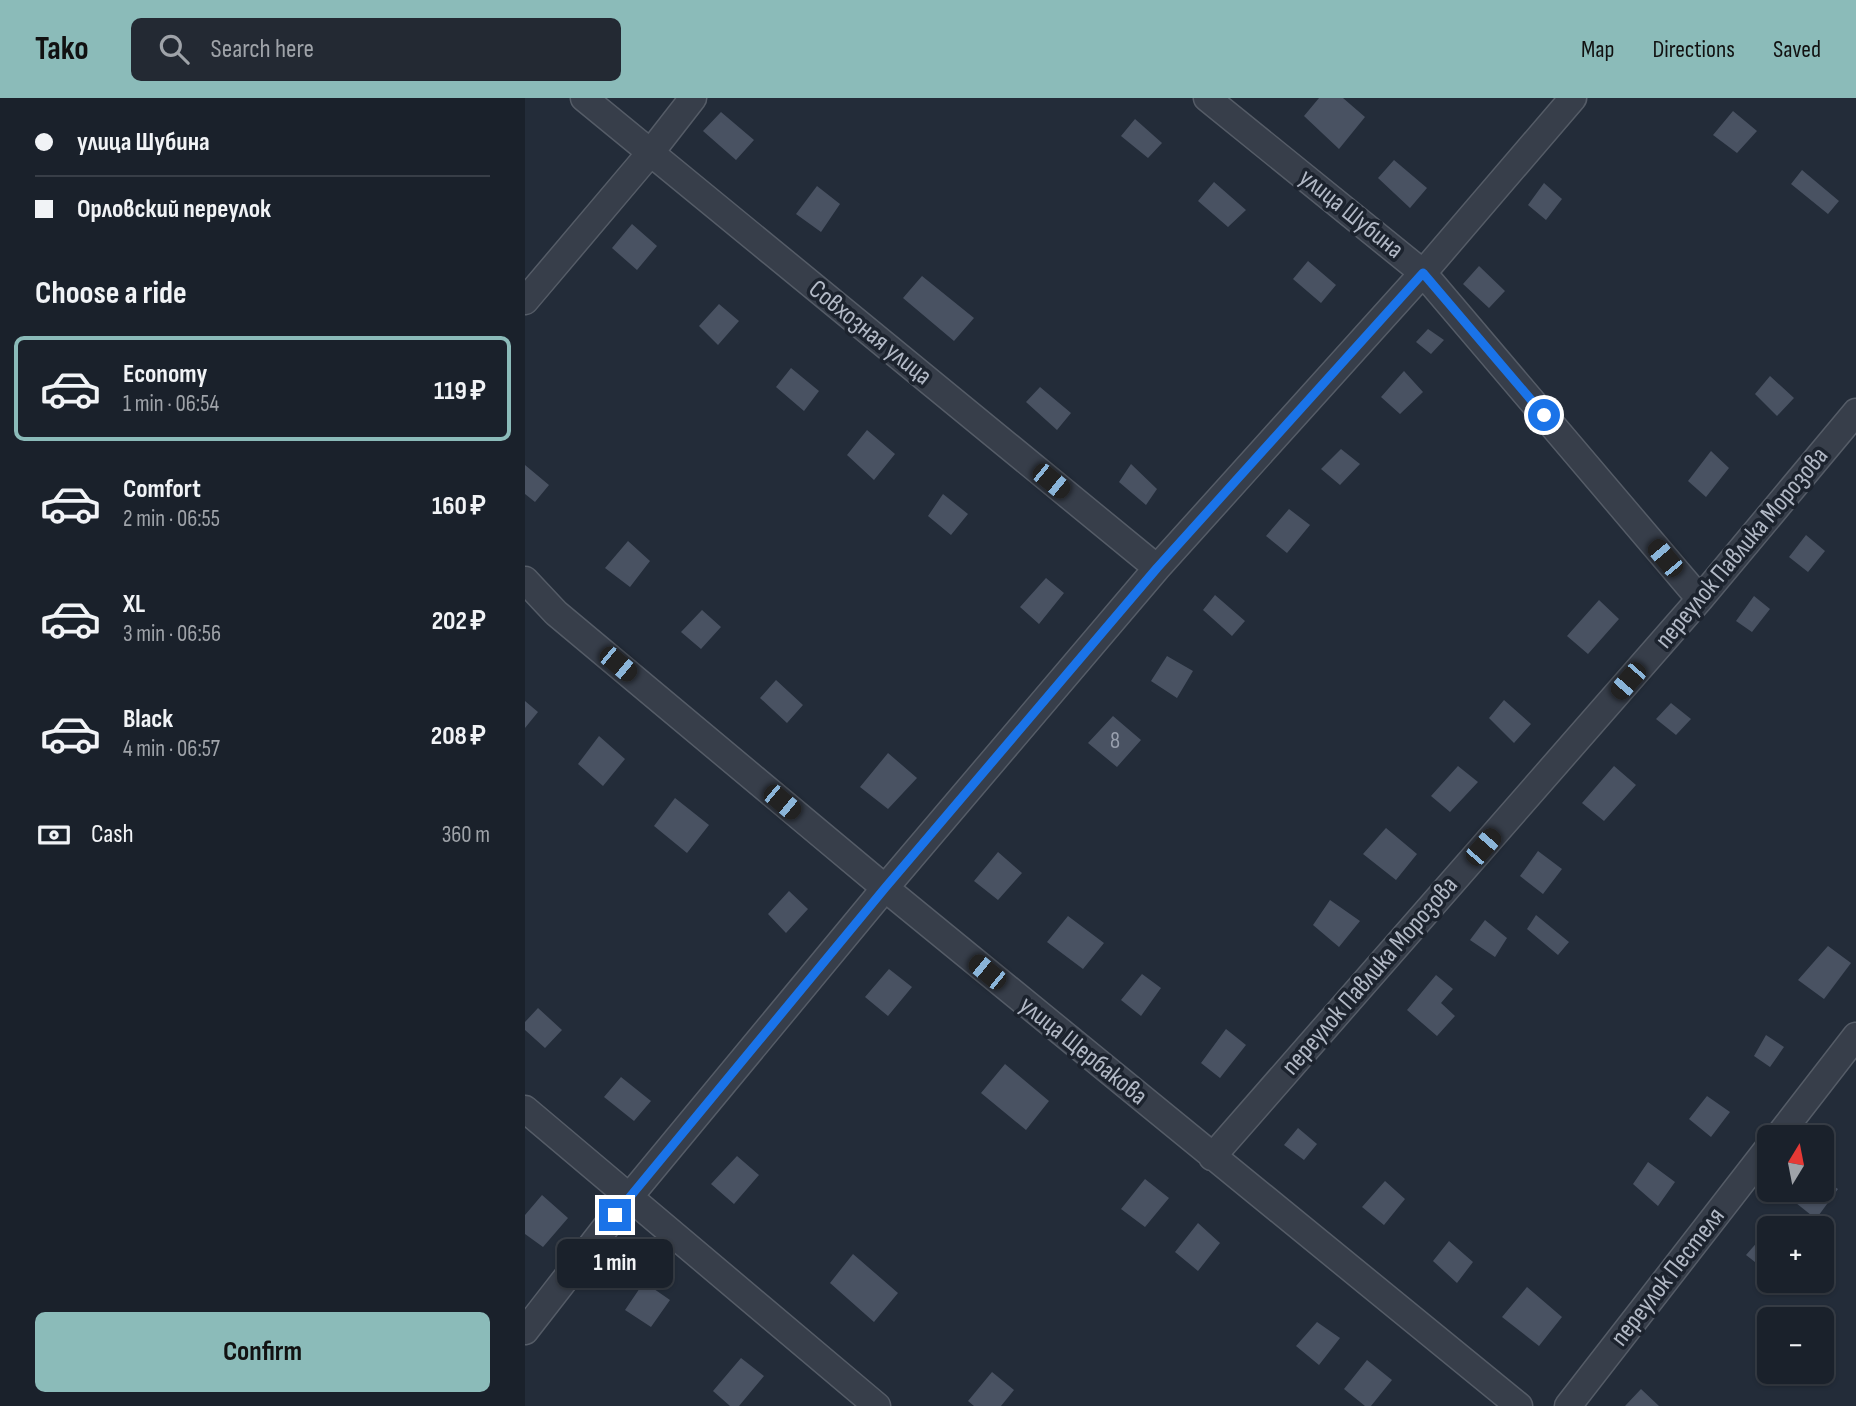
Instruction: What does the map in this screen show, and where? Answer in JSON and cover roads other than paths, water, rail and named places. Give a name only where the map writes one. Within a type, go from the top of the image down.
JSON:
[{"type":"street","name":"Совхозная улица","points":[[584,98],[1157,568]]},
{"type":"street","points":[[525,301],[651,152],[692,98]]},
{"type":"street","name":"улица Шубина","points":[[1207,98],[1423,273],[1700,599]]},
{"type":"street","points":[[525,1331],[630,1196],[885,888],[1157,568],[1423,273],[1573,98]]},
{"type":"street","name":"переулок Павлика Морозова","points":[[1212,1157],[1700,599],[1856,412]]},
{"type":"street","name":"улица Щербакова","points":[[525,580],[556,613],[885,888],[1519,1406]]},
{"type":"street","points":[[1787,1125],[1856,1036]]},
{"type":"street","points":[[525,1109],[877,1406]]},
{"type":"street","name":"переулок Пестеля","points":[[1568,1406],[1757,1162]]}]
